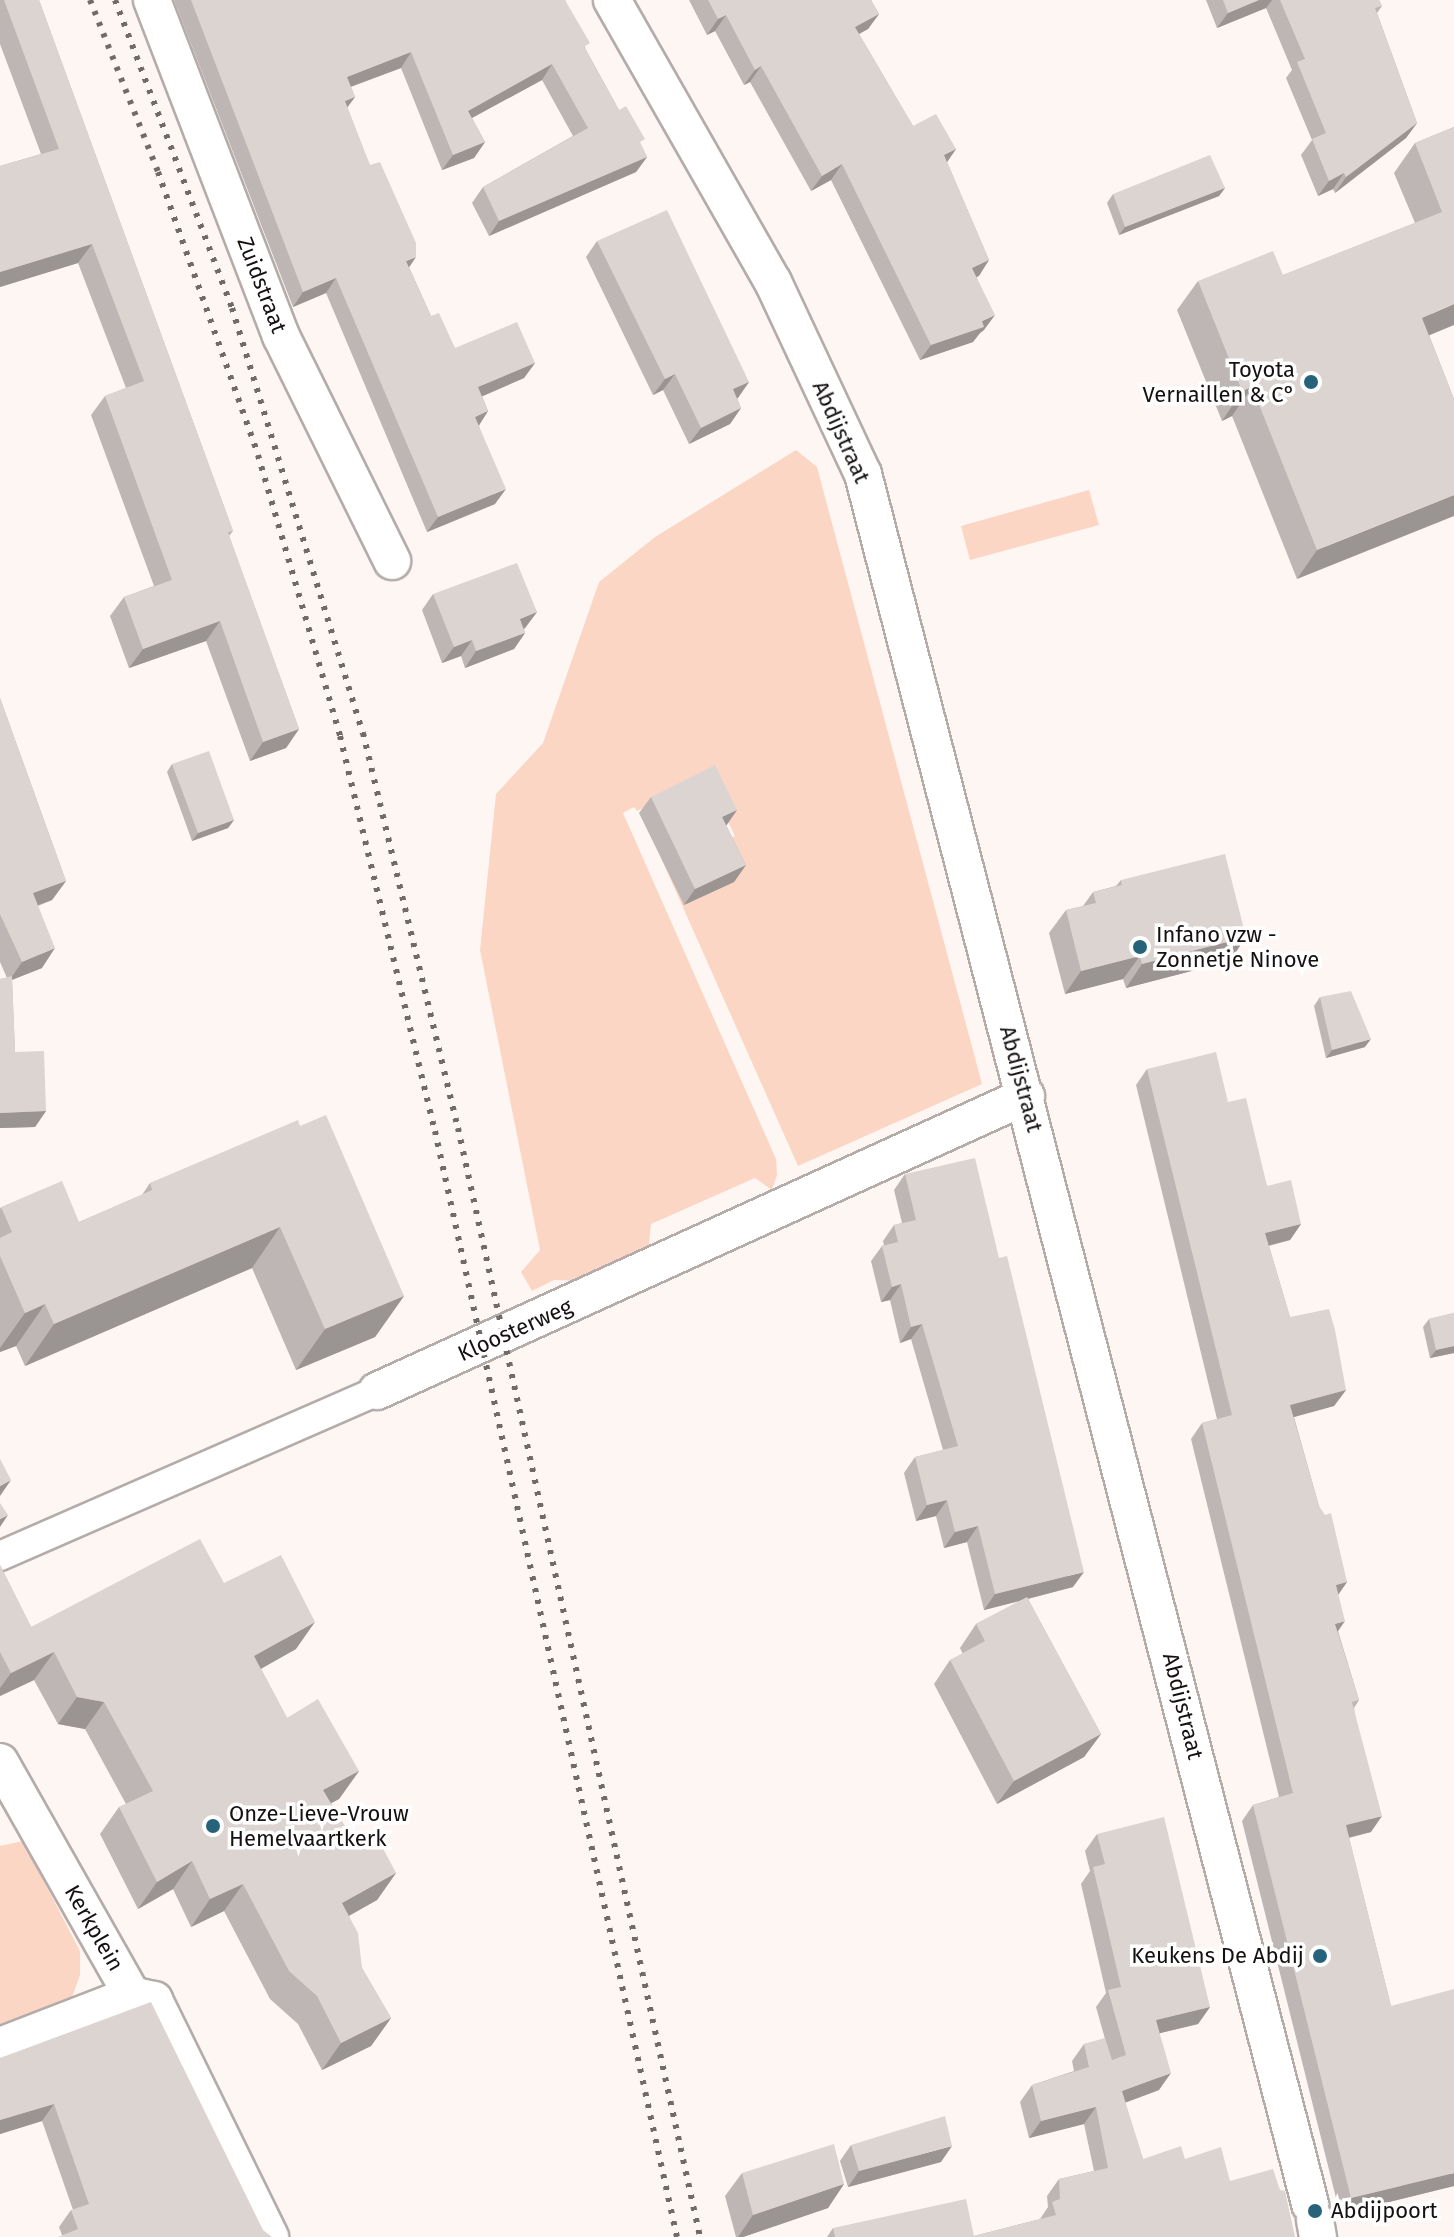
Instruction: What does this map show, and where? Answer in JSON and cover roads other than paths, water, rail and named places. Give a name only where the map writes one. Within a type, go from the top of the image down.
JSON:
[{"type":"street","name":"Zuidstraat","points":[[152,0],[281,336],[392,561]]},
{"type":"street","name":"Abdijstraat","points":[[612,0],[773,282],[863,474],[1314,2220]]},
{"type":"street","name":"Kloosterweg","points":[[0,1556],[377,1391],[1026,1096]]},
{"type":"street","name":"Kerkplein","points":[[0,2046],[132,1995],[3,1778]]},
{"type":"street","points":[[132,1995],[154,2000],[270,2237]]},
{"type":"railway","points":[[90,0],[158,172],[258,455],[340,736],[435,1131],[677,2237]]},
{"type":"railway","points":[[115,0],[232,308],[363,733],[458,1128],[700,2237]]},
{"type":"place","name":"Toyota Vernaillen & C°","points":[[1311,382]]},
{"type":"place","name":"Infano vzw - Zonnetje Ninove","points":[[1140,947]]},
{"type":"place","name":"Onze-Lieve-Vrouw Hemelvaartkerk","points":[[213,1826]]},
{"type":"place","name":"Keukens De Abdij","points":[[1320,1956]]},
{"type":"place","name":"Abdijpoort","points":[[1315,2211]]}]
